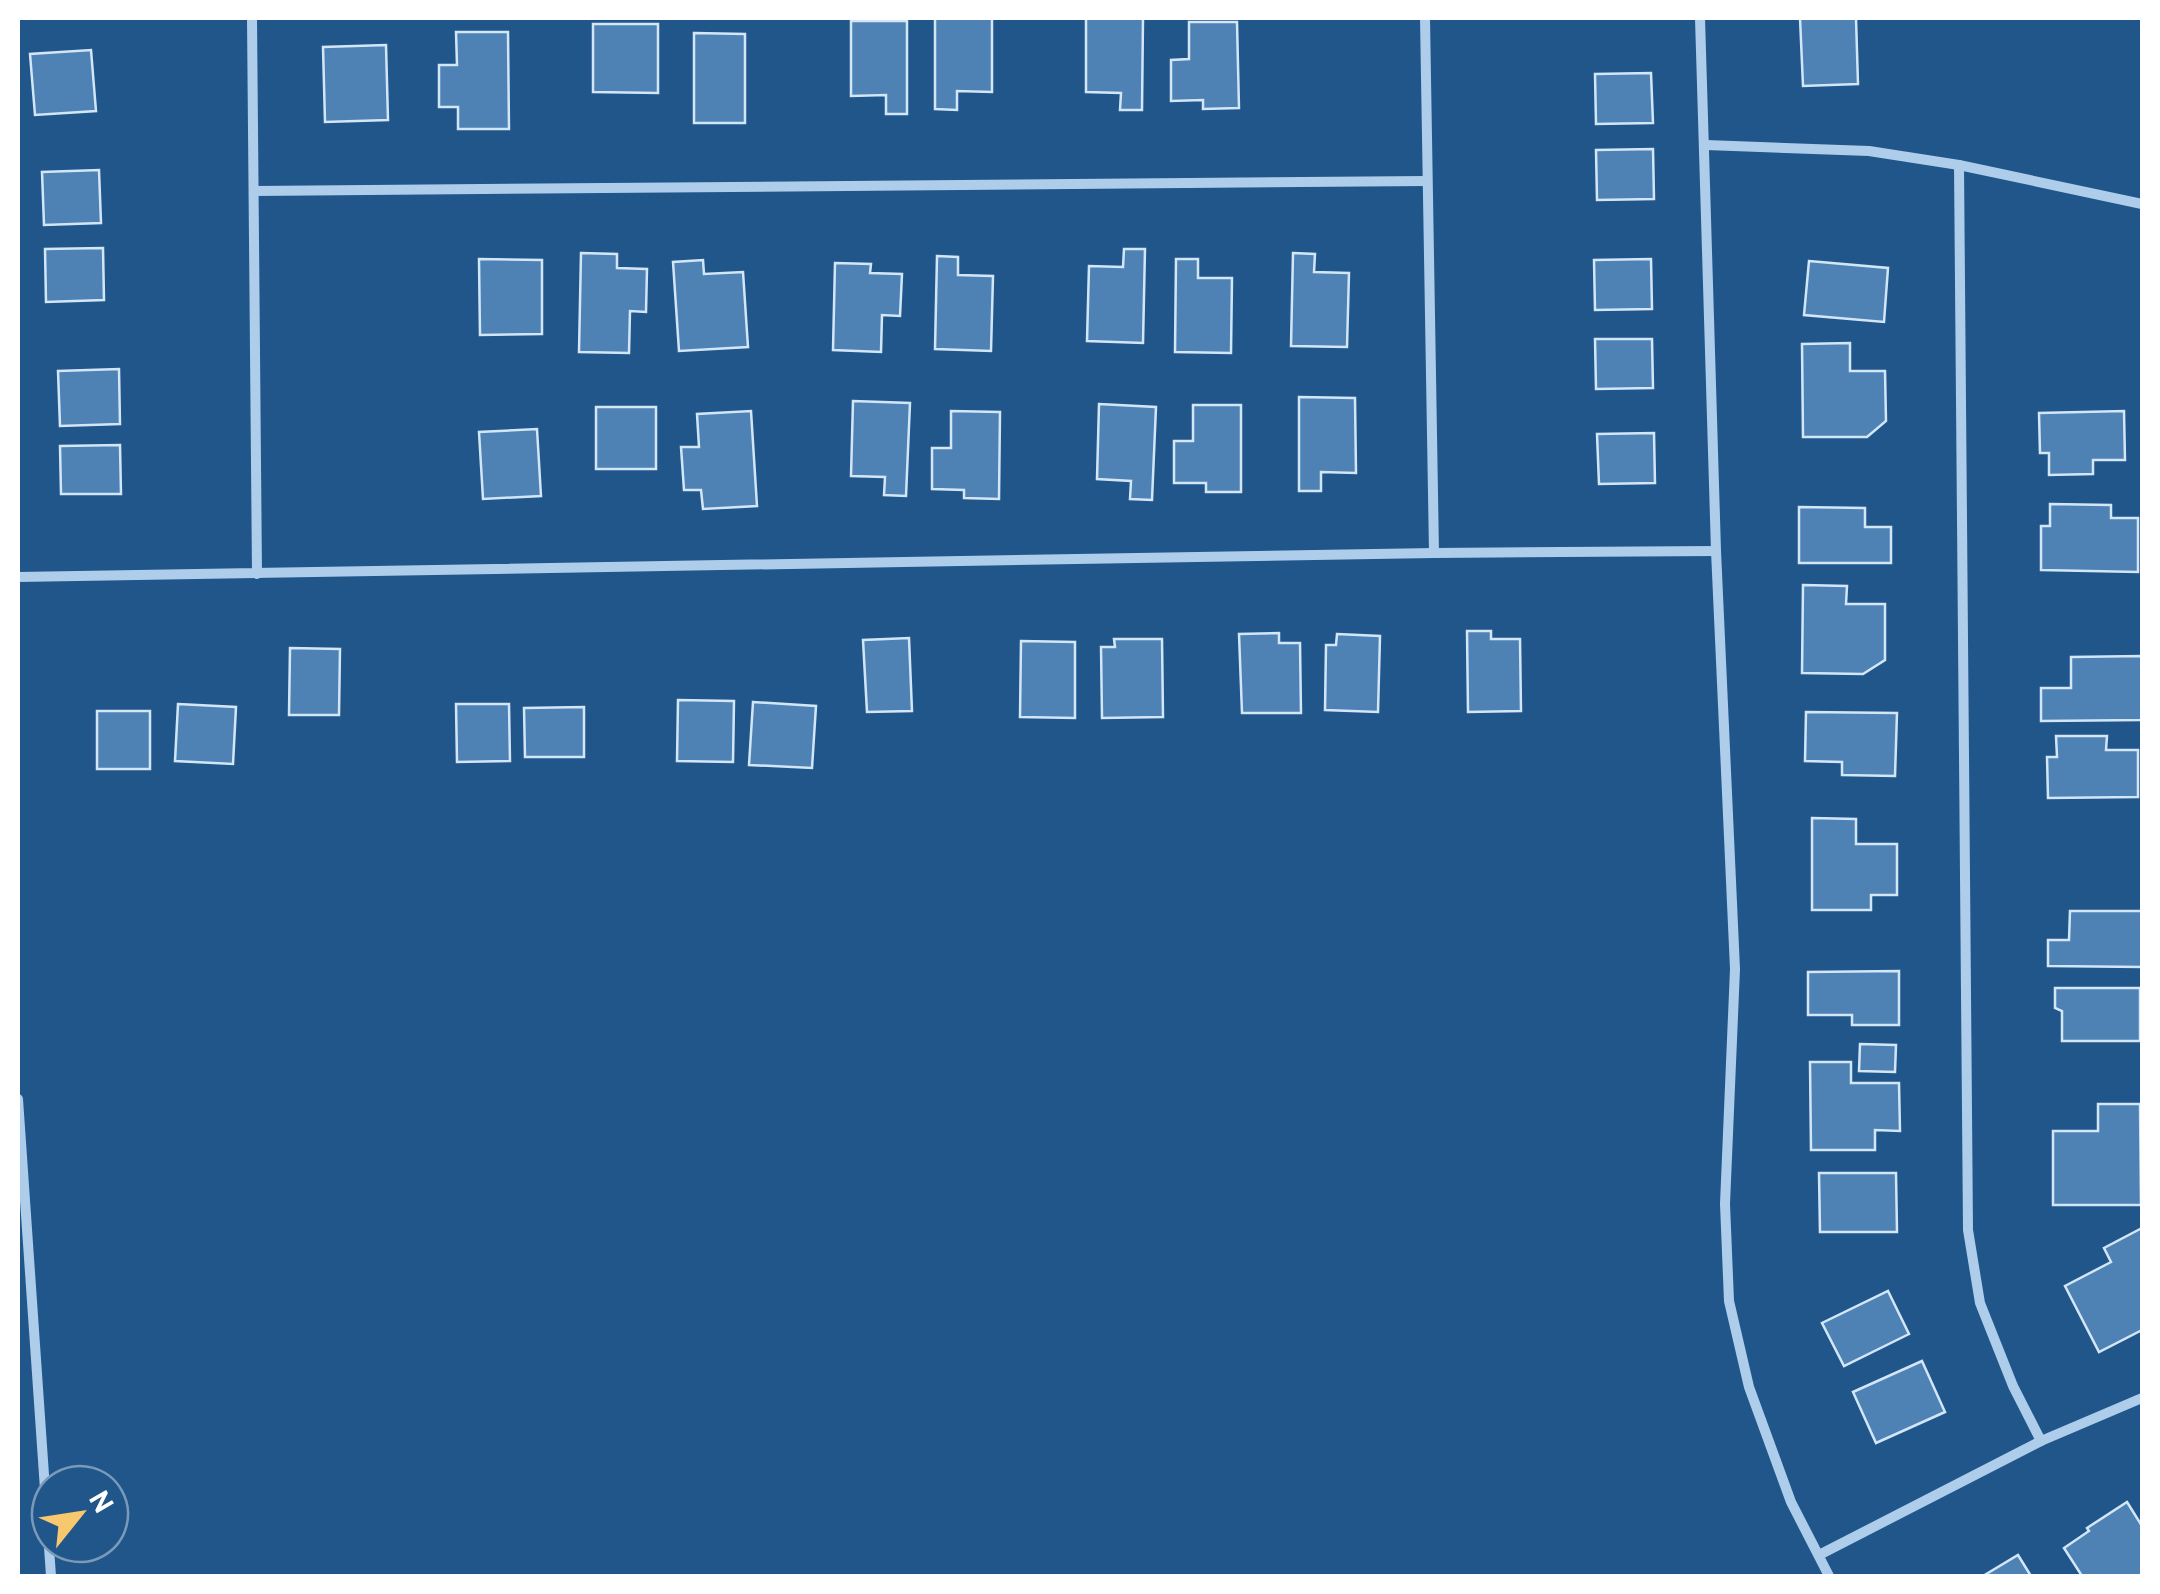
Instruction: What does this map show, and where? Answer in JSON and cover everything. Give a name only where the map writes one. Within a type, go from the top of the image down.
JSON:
[{"type":"street","points":[[252,18],[257,574]]},
{"type":"street","points":[[1425,18],[1434,552]]},
{"type":"street","points":[[1700,18],[1716,551],[1735,969],[1725,1204],[1729,1300],[1749,1387],[1791,1502],[1829,1576]]},
{"type":"street","points":[[1706,145],[1869,150],[2142,204]]},
{"type":"street","points":[[1958,165],[1968,1230],[1980,1303],[2013,1386],[2042,1441]]},
{"type":"street","points":[[254,191],[1428,181]]},
{"type":"street","points":[[18,577],[1434,552],[1716,551]]},
{"type":"street","points":[[18,1099],[51,1576]]},
{"type":"street","points":[[1819,1555],[2042,1441],[2142,1398]]},
{"type":"building","points":[[935,18],[992,18],[992,92],[957,91],[957,110],[935,109]]},
{"type":"building","points":[[1086,18],[1143,18],[1142,110],[1120,110],[1121,93],[1086,92]]},
{"type":"building","points":[[1800,18],[1856,18],[1858,84],[1803,86]]},
{"type":"building","points":[[851,21],[907,21],[907,114],[886,114],[886,95],[851,96]]},
{"type":"building","points":[[1189,22],[1237,22],[1239,108],[1203,109],[1203,100],[1171,101],[1171,60],[1189,59]]},
{"type":"building","points":[[593,24],[658,24],[658,93],[593,92]]},
{"type":"building","points":[[456,32],[508,32],[509,129],[458,129],[458,107],[439,107],[439,65],[457,65]]},
{"type":"building","points":[[694,33],[745,34],[745,123],[694,123]]},
{"type":"building","points":[[386,45],[388,120],[325,122],[323,47]]},
{"type":"building","points":[[91,50],[96,111],[35,115],[30,54]]},
{"type":"building","points":[[1651,73],[1653,123],[1596,124],[1595,74]]},
{"type":"building","points":[[1653,149],[1654,199],[1597,200],[1596,150]]},
{"type":"building","points":[[99,170],[101,223],[44,225],[42,172]]},
{"type":"building","points":[[103,248],[104,300],[46,302],[45,249]]},
{"type":"building","points":[[1124,249],[1145,249],[1143,343],[1087,341],[1089,266],[1123,267]]},
{"type":"building","points":[[581,253],[617,254],[617,268],[647,269],[646,312],[630,311],[629,353],[579,352]]},
{"type":"building","points":[[1293,253],[1315,254],[1314,272],[1349,273],[1347,347],[1291,346]]},
{"type":"building","points":[[937,256],[958,257],[958,275],[993,276],[991,351],[935,349]]},
{"type":"building","points":[[479,259],[542,260],[542,334],[480,335]]},
{"type":"building","points":[[1176,259],[1198,259],[1198,278],[1232,278],[1231,353],[1175,352]]},
{"type":"building","points":[[1651,259],[1652,309],[1595,310],[1594,260]]},
{"type":"building","points":[[703,260],[704,274],[743,272],[748,347],[679,351],[673,262]]},
{"type":"building","points":[[1809,261],[1888,268],[1884,322],[1804,315]]},
{"type":"building","points":[[835,263],[871,264],[870,273],[902,274],[900,316],[882,315],[881,352],[833,350]]},
{"type":"building","points":[[1595,339],[1652,339],[1653,388],[1596,389]]},
{"type":"building","points":[[1850,343],[1850,371],[1885,371],[1886,421],[1867,437],[1803,437],[1802,344]]},
{"type":"building","points":[[119,369],[120,424],[60,426],[58,371]]},
{"type":"building","points":[[1299,397],[1355,398],[1356,473],[1321,472],[1321,491],[1299,491]]},
{"type":"building","points":[[853,401],[910,403],[906,496],[884,495],[885,477],[851,476]]},
{"type":"building","points":[[1099,404],[1156,407],[1152,500],[1130,499],[1131,481],[1097,479]]},
{"type":"building","points":[[1193,405],[1241,405],[1241,492],[1206,492],[1206,483],[1174,483],[1174,441],[1193,441]]},
{"type":"building","points":[[596,407],[656,407],[656,469],[596,469]]},
{"type":"building","points":[[751,411],[757,506],[703,509],[701,490],[684,490],[681,447],[699,447],[697,414]]},
{"type":"building","points":[[951,411],[1000,412],[999,499],[964,498],[964,490],[932,489],[932,448],[951,448]]},
{"type":"building","points":[[2124,411],[2125,460],[2093,460],[2093,474],[2049,475],[2049,453],[2040,453],[2039,413]]},
{"type":"building","points":[[537,429],[541,496],[483,499],[479,432]]},
{"type":"building","points":[[1654,433],[1655,483],[1599,484],[1597,434]]},
{"type":"building","points":[[120,445],[121,494],[61,494],[60,446]]},
{"type":"building","points":[[2050,504],[2111,505],[2111,518],[2138,518],[2138,572],[2041,570],[2041,526],[2050,526]]},
{"type":"building","points":[[1799,507],[1865,508],[1865,527],[1891,527],[1891,563],[1799,563]]},
{"type":"building","points":[[1803,585],[1847,586],[1846,604],[1885,604],[1885,660],[1863,674],[1802,673]]},
{"type":"building","points":[[1467,631],[1491,631],[1491,639],[1520,639],[1521,711],[1468,712]]},
{"type":"building","points":[[1279,633],[1279,643],[1300,643],[1301,713],[1242,713],[1239,634]]},
{"type":"building","points":[[1337,634],[1380,636],[1378,712],[1325,710],[1326,645],[1336,645]]},
{"type":"building","points":[[909,638],[912,711],[867,712],[863,640]]},
{"type":"building","points":[[1114,639],[1162,639],[1163,717],[1102,718],[1101,647],[1115,647]]},
{"type":"building","points":[[1021,641],[1075,642],[1075,718],[1020,717]]},
{"type":"building","points":[[290,648],[340,649],[339,715],[289,715]]},
{"type":"building","points":[[2142,656],[2142,720],[2041,721],[2041,688],[2071,688],[2071,657]]},
{"type":"building","points":[[678,700],[734,701],[733,762],[677,761]]},
{"type":"building","points":[[753,702],[816,706],[812,768],[749,765]]},
{"type":"building","points":[[178,704],[236,707],[233,764],[175,761]]},
{"type":"building","points":[[456,704],[509,704],[510,761],[457,762]]},
{"type":"building","points":[[584,707],[584,757],[525,757],[524,708]]},
{"type":"building","points":[[97,711],[150,711],[150,769],[97,769]]},
{"type":"building","points":[[1806,712],[1897,713],[1895,776],[1842,775],[1842,762],[1805,761]]},
{"type":"building","points":[[2056,736],[2107,736],[2106,750],[2138,750],[2138,797],[2048,798],[2047,757],[2057,757]]},
{"type":"building","points":[[1812,818],[1856,819],[1856,844],[1897,844],[1897,895],[1871,895],[1871,910],[1812,910]]},
{"type":"building","points":[[2070,911],[2142,911],[2142,967],[2048,966],[2048,940],[2069,940]]},
{"type":"building","points":[[1899,971],[1899,1025],[1852,1025],[1852,1015],[1808,1015],[1808,972]]},
{"type":"building","points":[[2055,988],[2140,988],[2140,1041],[2062,1041],[2062,1011],[2055,1008]]},
{"type":"building","points":[[1860,1044],[1896,1045],[1895,1072],[1859,1071]]},
{"type":"building","points":[[1810,1062],[1851,1062],[1851,1083],[1899,1083],[1900,1131],[1875,1130],[1875,1150],[1811,1150]]},
{"type":"building","points":[[2098,1104],[2140,1104],[2141,1205],[2053,1205],[2053,1131],[2098,1131]]},
{"type":"building","points":[[1819,1173],[1896,1173],[1897,1232],[1820,1232]]},
{"type":"building","points":[[2142,1228],[2142,1330],[2099,1352],[2065,1286],[2111,1262],[2104,1248]]},
{"type":"building","points":[[1888,1291],[1909,1334],[1844,1366],[1822,1323]]},
{"type":"building","points":[[1922,1361],[1945,1412],[1876,1443],[1853,1392]]},
{"type":"building","points":[[2127,1502],[2142,1526],[2142,1576],[2082,1576],[2064,1548]]},
{"type":"building","points":[[2018,1555],[2031,1576],[1983,1576]]}]
